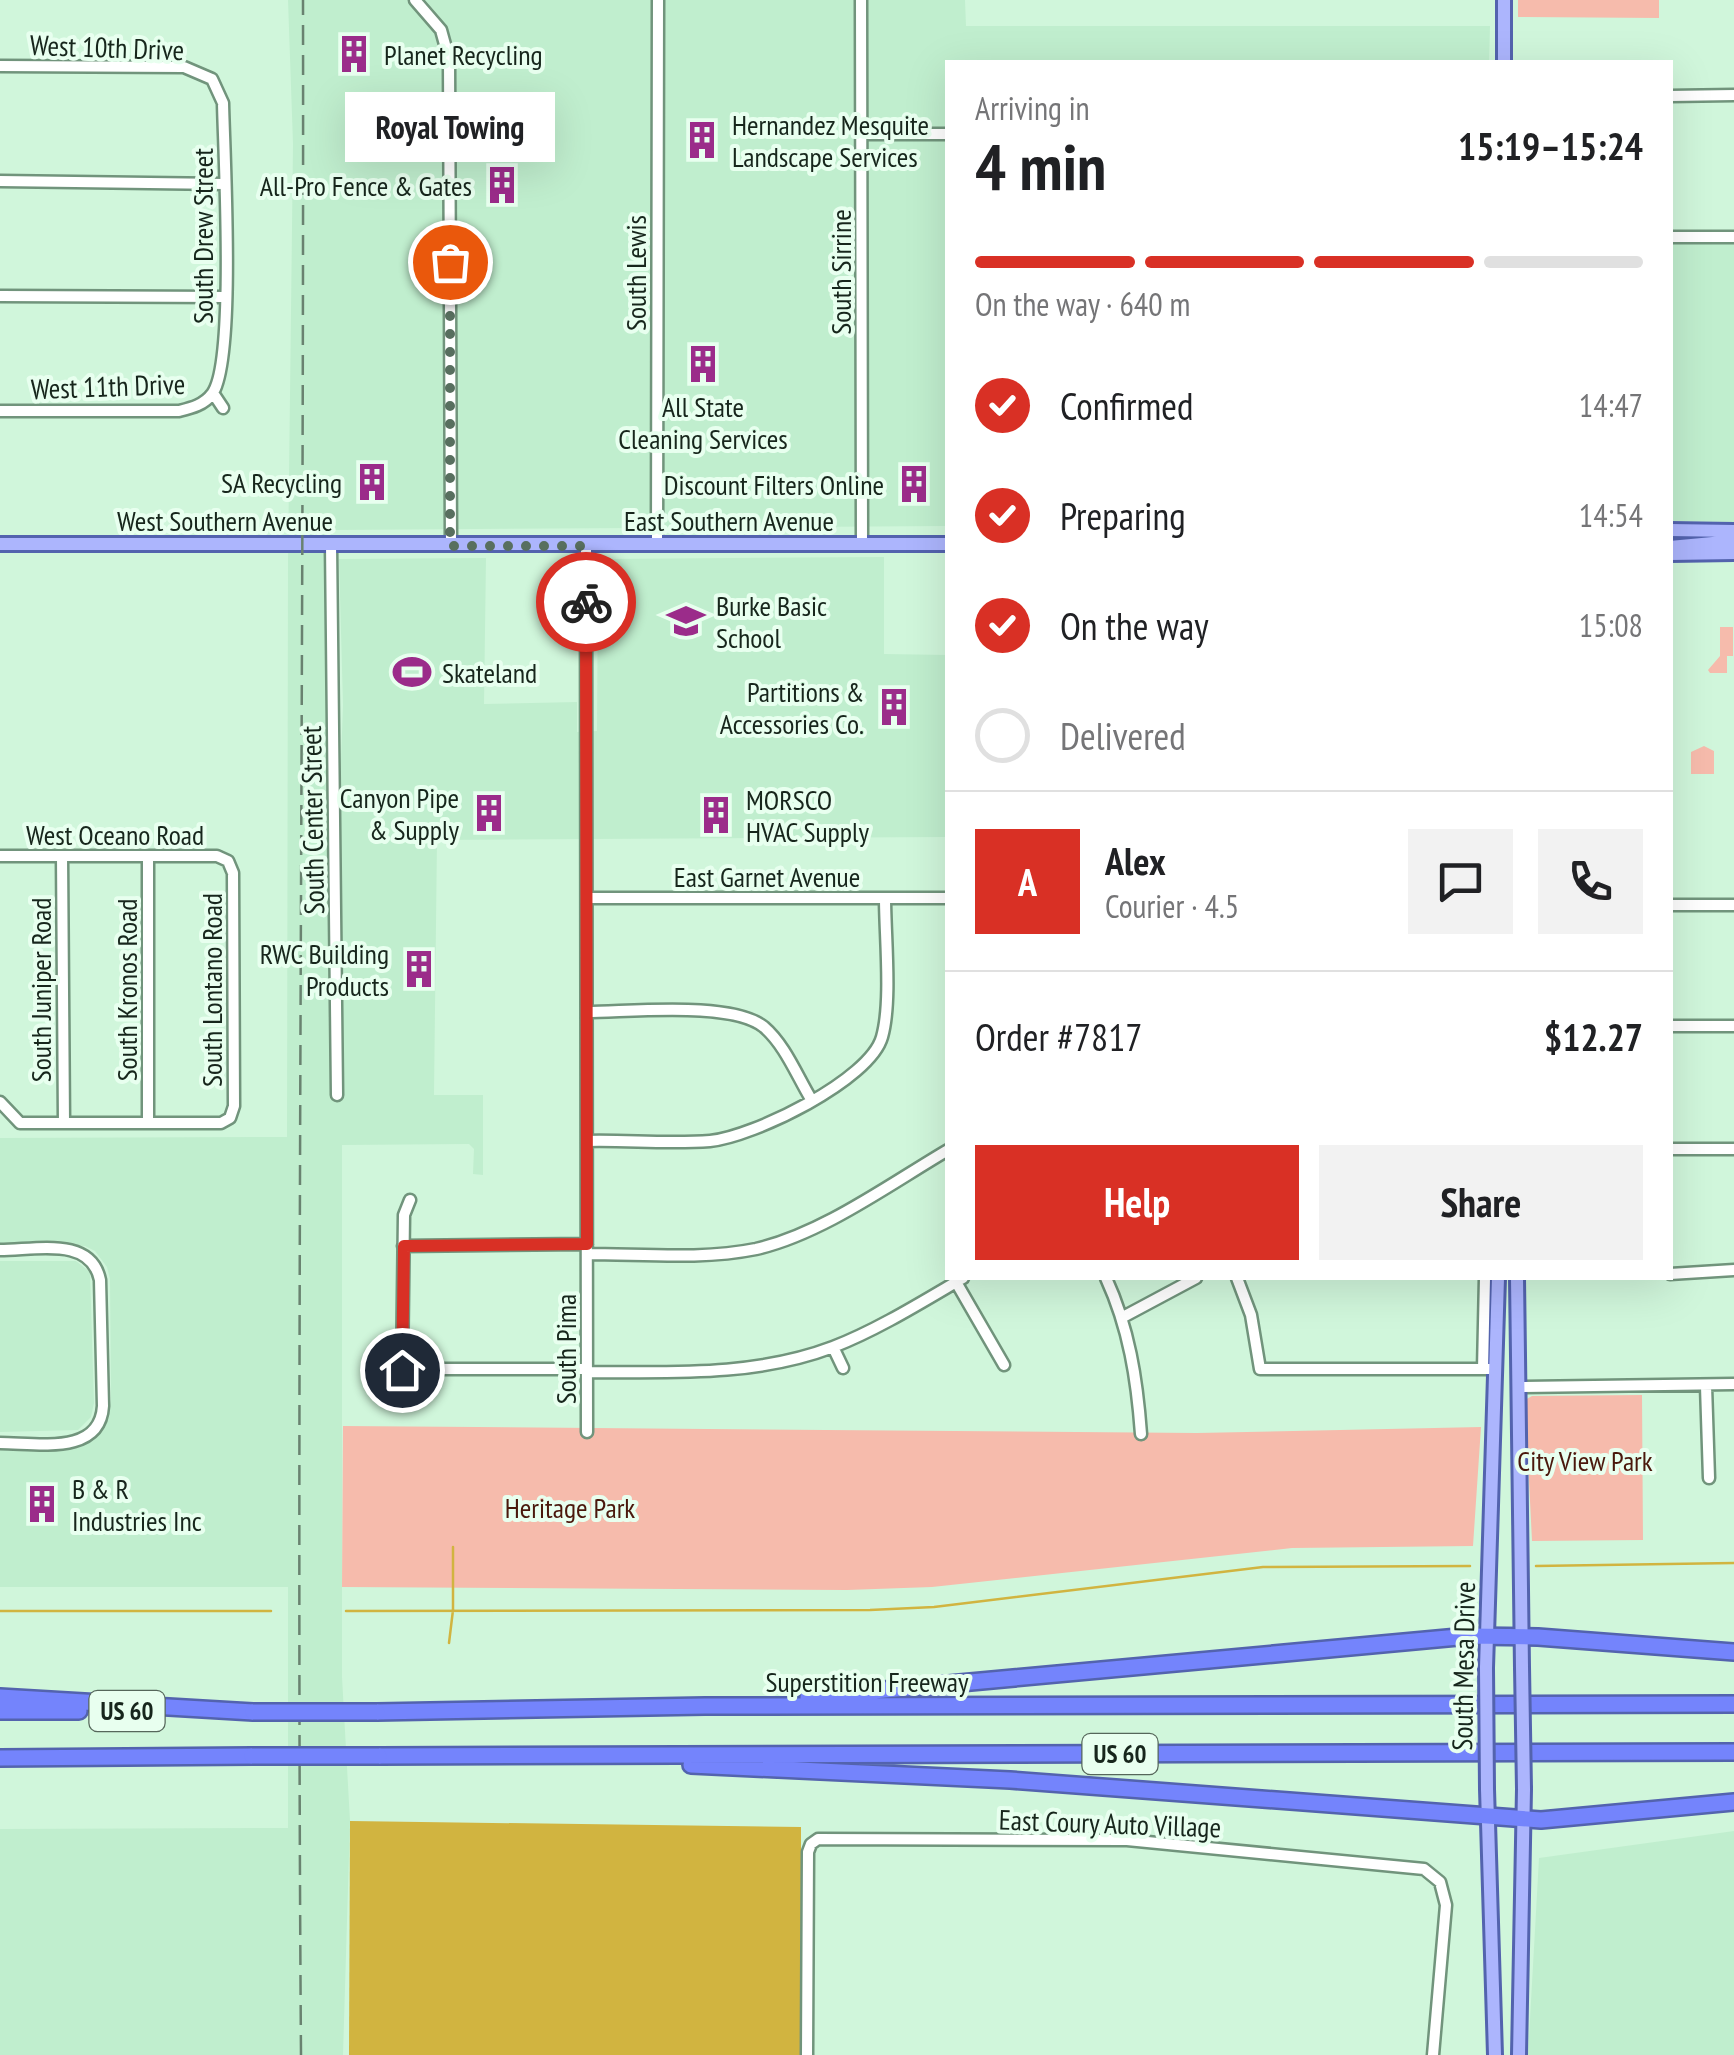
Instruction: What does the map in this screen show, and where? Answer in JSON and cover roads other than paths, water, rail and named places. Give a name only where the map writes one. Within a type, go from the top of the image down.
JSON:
[{"type":"highway","points":[[705,1706],[1486,1637],[1734,1652]]},
{"type":"highway","points":[[0,1697],[253,1712]]},
{"type":"highway","name":"Superstition Freeway","points":[[0,1711],[1734,1704]]},
{"type":"highway","name":"US 60","points":[[0,1758],[1734,1752]]},
{"type":"highway","points":[[507,1756],[1010,1780],[1541,1820],[1734,1802]]},
{"type":"main road","points":[[1504,0],[1504,60]]},
{"type":"main road","points":[[1673,530],[1734,531]]},
{"type":"main road","points":[[1673,550],[1734,541]]},
{"type":"main road","name":"West Southern Avenue","points":[[0,544],[450,546]]},
{"type":"main road","name":"East Southern Avenue","points":[[450,546],[945,544]]},
{"type":"main road","points":[[1673,550],[1734,553]]},
{"type":"main road","name":"South Mesa Drive","points":[[1495,2055],[1486,1637],[1489,1369],[1498,1280]]},
{"type":"main road","points":[[1517,1280],[1525,1818],[1519,2055]]},
{"type":"street","points":[[415,0],[441,30],[450,59],[450,546]]},
{"type":"street","name":"South Lewis","points":[[656,546],[658,0]]},
{"type":"street","name":"South Sirrine","points":[[861,0],[862,544]]},
{"type":"street","name":"West 10th Drive","points":[[0,66],[184,67],[212,78]]},
{"type":"street","points":[[212,78],[221,68]]},
{"type":"street","name":"South Drew Street","points":[[212,78],[224,103],[226,297],[224,361],[213,394]]},
{"type":"street","points":[[1673,96],[1734,96]]},
{"type":"street","points":[[862,134],[945,134]]},
{"type":"street","points":[[0,181],[224,184]]},
{"type":"street","points":[[1673,237],[1734,237]]},
{"type":"street","points":[[0,296],[226,297]]},
{"type":"street","points":[[213,394],[223,408]]},
{"type":"street","name":"West 11th Drive","points":[[0,412],[178,411],[203,404],[213,394]]},
{"type":"street","name":"South Center Street","points":[[331,545],[337,1095]]},
{"type":"street","name":"South Pima","points":[[586,546],[588,1432]]},
{"type":"street","name":"West Oceano Road","points":[[0,856],[216,856],[228,861]]},
{"type":"street","name":"South Juniper Road","points":[[62,856],[64,1124]]},
{"type":"street","name":"South Kronos Road","points":[[148,856],[148,1123]]},
{"type":"street","name":"South Lontano Road","points":[[148,1123],[221,1122],[230,1118],[234,1106],[234,873],[228,861]]},
{"type":"street","name":"East Garnet Avenue","points":[[587,898],[945,898]]},
{"type":"street","points":[[587,1141],[731,1137],[758,1128],[859,1070],[870,1060],[882,1038],[885,898]]},
{"type":"street","points":[[1673,905],[1734,905]]},
{"type":"street","points":[[587,1012],[716,1011],[746,1016],[775,1038],[811,1099]]},
{"type":"street","points":[[1673,1026],[1734,1026]]},
{"type":"street","points":[[0,1102],[20,1123],[148,1123]]},
{"type":"street","points":[[1673,1150],[1734,1149]]},
{"type":"street","points":[[404,1246],[709,1254],[746,1250],[780,1242],[856,1204],[945,1152]]},
{"type":"street","points":[[410,1200],[404,1216],[402,1370],[742,1369],[833,1347],[959,1280],[1004,1366]]},
{"type":"street","points":[[0,1250],[75,1250],[88,1254],[100,1274],[103,1406],[102,1420],[94,1434],[67,1443],[0,1443]]},
{"type":"street","points":[[1673,1274],[1734,1270]]},
{"type":"street","points":[[1107,1280],[1123,1316],[1134,1366],[1141,1434]]},
{"type":"street","points":[[1123,1316],[1192,1280]]},
{"type":"street","points":[[1237,1280],[1251,1315],[1260,1369],[1489,1369]]},
{"type":"street","name":"South Mesa Drive","points":[[1485,1280],[1489,1369]]},
{"type":"street","points":[[833,1347],[843,1368]]},
{"type":"street","points":[[1518,1387],[1734,1384]]},
{"type":"street","points":[[1706,1386],[1709,1478]]},
{"type":"street","name":"East Coury Auto Village","points":[[807,2055],[808,1852],[818,1839],[874,1839],[1127,1840],[1424,1868],[1440,1882],[1446,1905],[1433,2055]]},
{"type":"waterway","points":[[449,1643],[453,1547]]},
{"type":"waterway","points":[[1536,1566],[1734,1563]]},
{"type":"waterway","points":[[346,1611],[870,1610],[934,1607],[1263,1567],[1470,1566]]},
{"type":"waterway","points":[[0,1611],[271,1611]]},
{"type":"railway","points":[[301,2055],[303,0]]},
{"type":"place","name":"Planet Recycling","points":[[354,54]]},
{"type":"place","name":"Hernandez Mesquite Landscape Services","points":[[702,140]]},
{"type":"place","name":"All-Pro Fence & Gates","points":[[502,185]]},
{"type":"place","name":"Royal Towing","points":[[450,262]]},
{"type":"place","name":"All State Cleaning Services","points":[[703,364]]},
{"type":"place","name":"SA Recycling","points":[[372,482]]},
{"type":"place","name":"Discount Filters Online","points":[[914,484]]},
{"type":"place","name":"Burke Basic School","points":[[686,621]]},
{"type":"place","name":"Skateland","points":[[412,672]]},
{"type":"place","name":"Partitions & Accessories Co.","points":[[894,707]]},
{"type":"place","name":"Canyon Pipe & Supply","points":[[489,813]]},
{"type":"place","name":"MORSCO HVAC Supply","points":[[716,815]]},
{"type":"place","name":"RWC Building Products","points":[[419,969]]},
{"type":"place","name":"B & R Industries Inc","points":[[42,1504]]},
{"type":"park label","name":"City View Park","points":[[1585,1460]]},
{"type":"park label","name":"Heritage Park","points":[[570,1507]]}]
